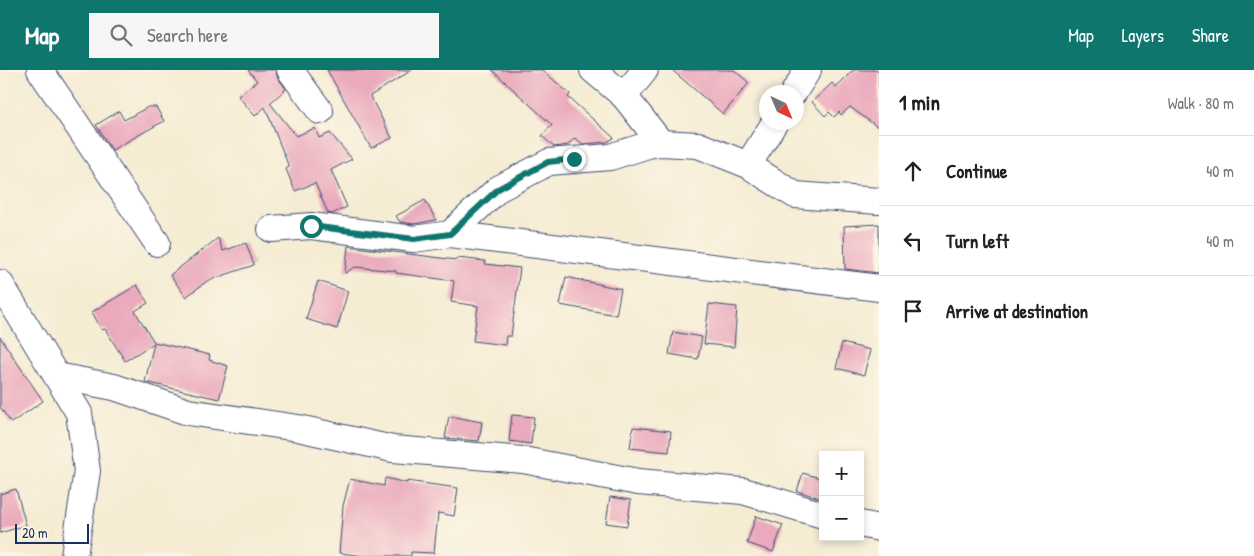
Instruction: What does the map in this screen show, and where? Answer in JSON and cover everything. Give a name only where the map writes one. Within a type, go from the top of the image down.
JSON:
[{"type":"street","points":[[40,70],[157,243]]},
{"type":"street","points":[[290,70],[320,111]]},
{"type":"street","points":[[593,70],[624,96],[661,143]]},
{"type":"street","points":[[624,96],[645,70]]},
{"type":"street","points":[[798,85],[808,70]]},
{"type":"street","points":[[748,164],[770,130]]},
{"type":"street","points":[[450,234],[498,189],[548,162],[610,157],[648,145],[661,143],[698,145],[748,164],[795,195],[879,202]]},
{"type":"street","points":[[271,229],[311,226],[414,239],[450,234],[879,288]]},
{"type":"street","points":[[0,283],[79,413],[88,471],[74,556]]},
{"type":"street","points":[[57,376],[114,387],[188,412],[298,428],[393,449],[523,460],[638,482],[743,491],[819,514]]},
{"type":"street","points":[[864,525],[879,528]]},
{"type":"building","points":[[248,70],[275,70],[286,89],[270,103],[296,136],[315,128],[319,138],[330,133],[352,159],[331,170],[347,207],[332,214],[328,213],[315,183],[295,191],[286,169],[289,167],[265,107],[255,116],[238,96],[257,81]]},
{"type":"building","points":[[327,70],[412,70],[370,96],[392,138],[371,148]]},
{"type":"building","points":[[492,70],[542,70],[570,94],[568,97],[614,138],[607,142],[583,144],[575,138],[568,145],[554,147],[542,136],[552,125]]},
{"type":"building","points":[[672,70],[734,70],[749,83],[723,114]]},
{"type":"building","points":[[853,70],[879,70],[879,128],[850,107],[841,115],[839,112],[834,117],[829,112],[825,116],[812,102],[832,83],[836,87]]},
{"type":"building","points":[[148,107],[156,107],[164,121],[112,150],[96,125],[119,111],[124,120]]},
{"type":"building","points":[[425,200],[436,220],[414,224],[400,222],[396,216]]},
{"type":"building","points":[[879,224],[879,273],[845,269],[844,226]]},
{"type":"building","points":[[218,238],[223,251],[246,243],[254,265],[207,281],[186,297],[170,275]]},
{"type":"building","points":[[348,246],[456,260],[457,258],[485,261],[485,264],[520,268],[511,336],[506,336],[505,345],[473,341],[478,306],[451,302],[454,281],[396,273],[396,271],[355,267],[345,273]]},
{"type":"building","points":[[566,277],[621,289],[616,315],[560,305]]},
{"type":"building","points":[[318,281],[348,291],[337,329],[306,319]]},
{"type":"building","points":[[137,285],[148,303],[135,311],[154,342],[210,355],[209,360],[228,366],[219,399],[145,382],[154,343],[125,361],[105,329],[102,330],[92,312]]},
{"type":"building","points":[[709,304],[737,307],[734,347],[704,344]]},
{"type":"building","points":[[673,332],[702,337],[698,359],[669,354]]},
{"type":"building","points":[[0,337],[43,401],[11,423],[0,407]]},
{"type":"building","points":[[842,343],[870,350],[864,375],[836,368]]},
{"type":"building","points":[[512,415],[534,417],[531,444],[509,441]]},
{"type":"building","points":[[449,416],[482,422],[479,441],[445,438]]},
{"type":"building","points":[[633,427],[671,431],[669,452],[630,448]]},
{"type":"building","points":[[803,473],[819,478],[819,498],[797,491]]},
{"type":"building","points":[[385,478],[407,483],[407,481],[458,488],[454,516],[438,513],[434,553],[411,552],[411,556],[365,556],[339,553],[343,506],[350,479],[384,486]]},
{"type":"building","points":[[16,489],[26,525],[0,533],[0,494]]},
{"type":"building","points":[[610,497],[631,500],[627,526],[606,523]]},
{"type":"building","points":[[756,516],[783,525],[773,552],[747,543]]},
{"type":"route","points":[[311,226],[414,239],[450,234],[498,189],[548,162],[574,159]]}]
